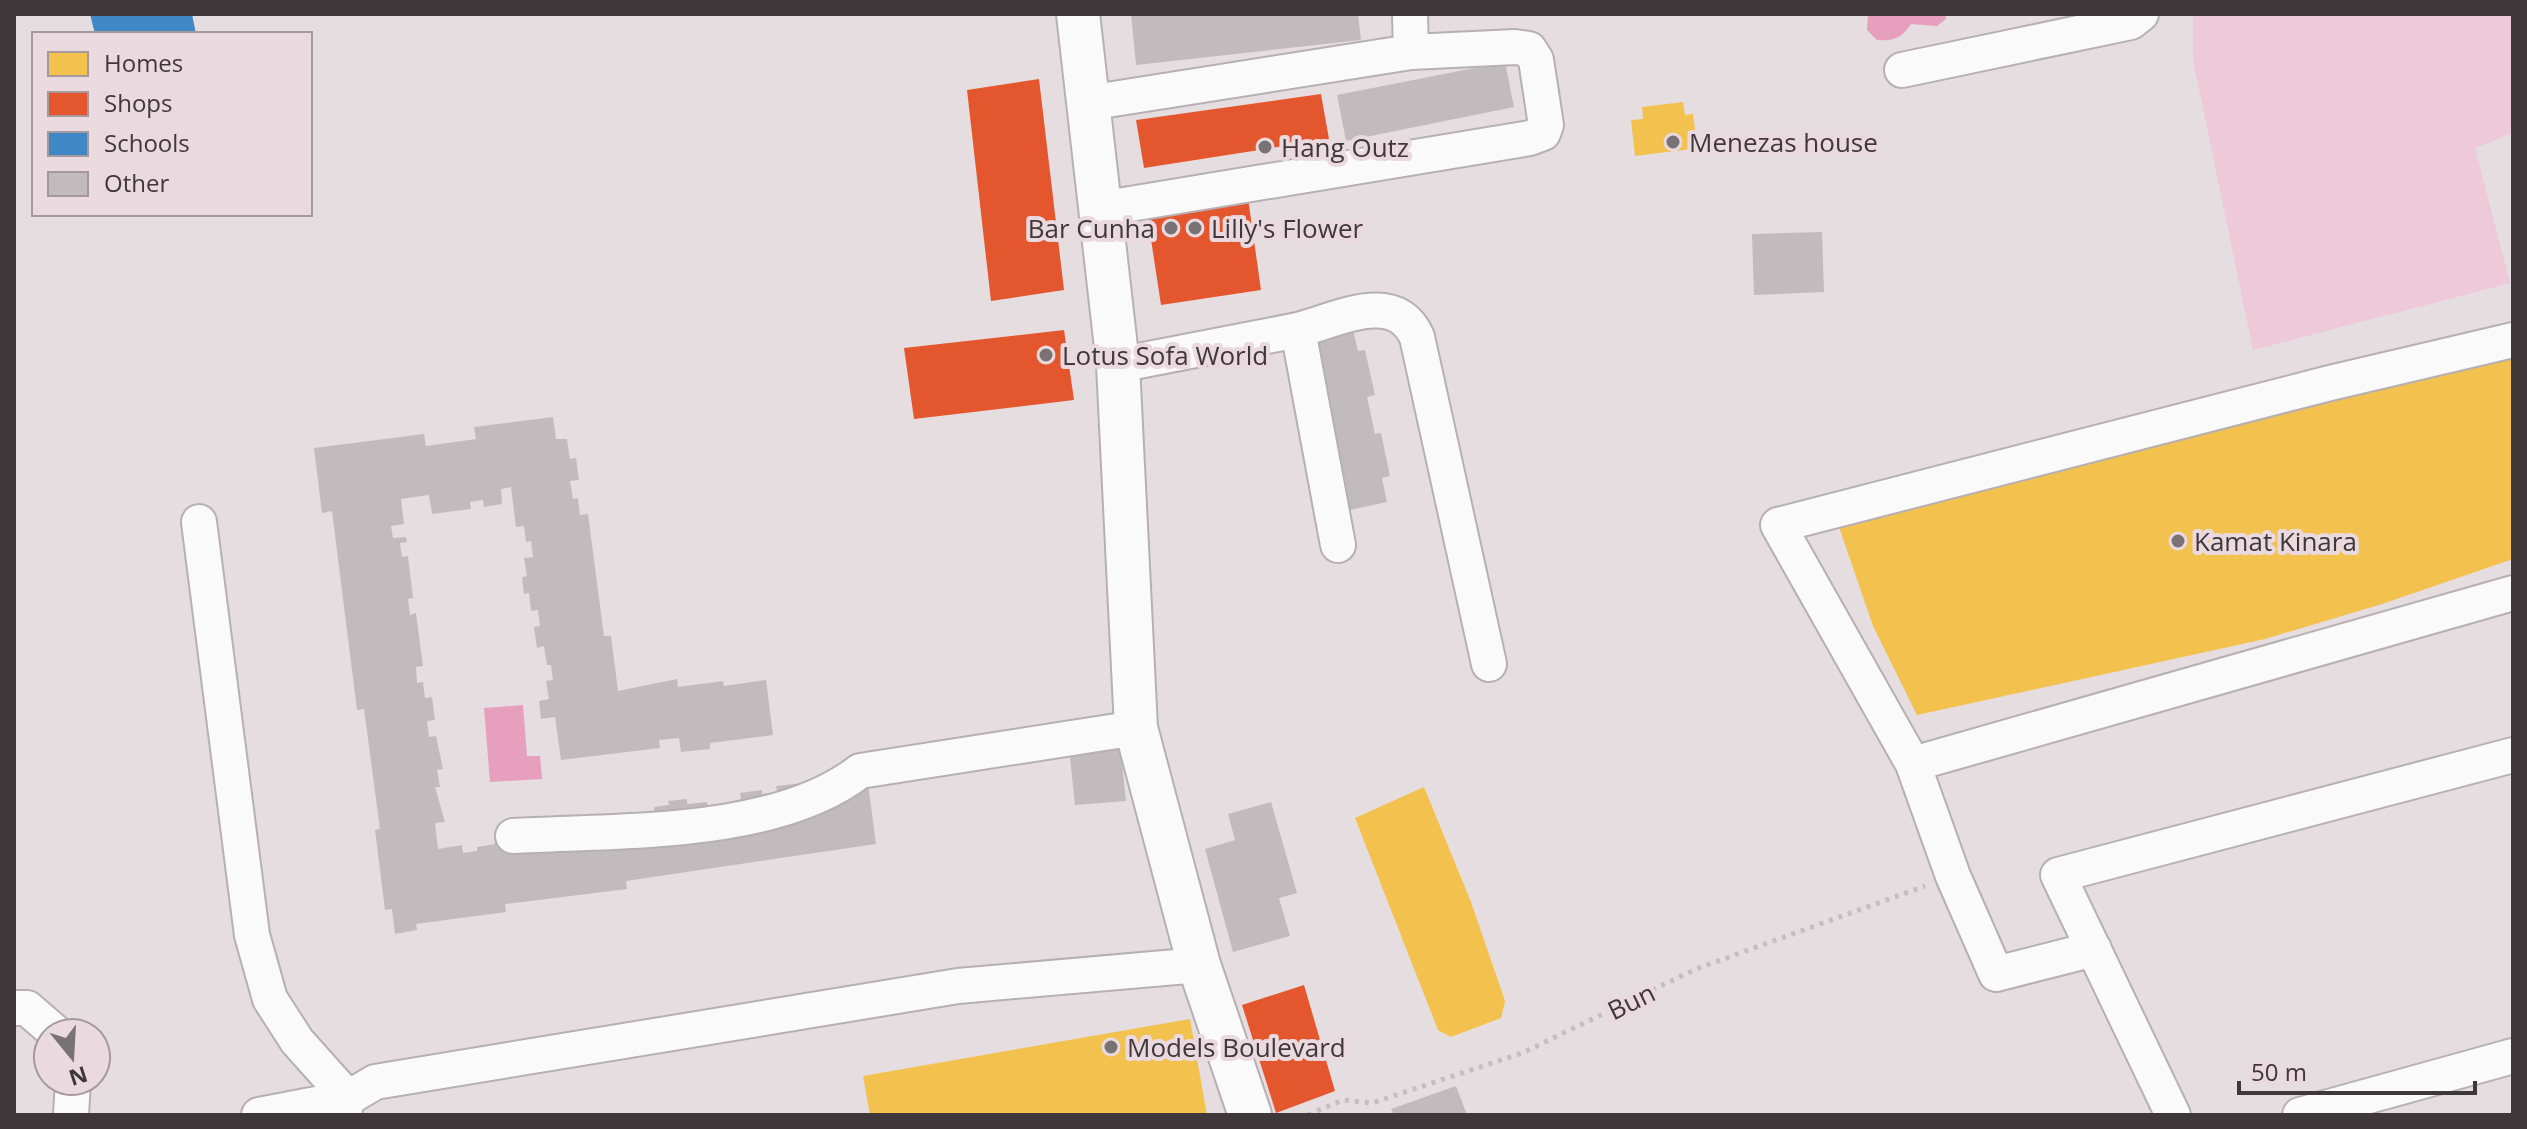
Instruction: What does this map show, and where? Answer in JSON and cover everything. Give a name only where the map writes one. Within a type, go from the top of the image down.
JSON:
[{"type":"main road","points":[[1078,14],[1118,365],[1136,728],[1199,965],[1250,1115]]},
{"type":"street","points":[[1410,14],[1411,52]]},
{"type":"street","points":[[1902,70],[2131,22],[2141,14]]},
{"type":"street","points":[[1088,103],[1411,52],[1515,47],[1529,49],[1536,60],[1546,125],[1543,133],[1530,138],[1100,209]]},
{"type":"street","points":[[1118,365],[1298,330],[1382,309],[1398,313],[1409,321],[1417,337],[1489,664]]},
{"type":"street","points":[[1298,330],[1338,545]]},
{"type":"street","points":[[2094,949],[1996,974],[1953,876],[1913,764],[1778,525],[2330,383],[2513,340]]},
{"type":"street","points":[[199,522],[252,935],[270,999],[346,1107]]},
{"type":"street","points":[[1913,764],[2513,593]]},
{"type":"street","points":[[513,836],[692,826],[789,808],[835,791],[860,771],[1136,728]]},
{"type":"street","points":[[2173,1115],[2058,875],[2513,755]]},
{"type":"street","points":[[259,1115],[346,1107],[375,1082],[958,986],[1199,965]]},
{"type":"street","points":[[14,1008],[27,1008],[37,1017]]},
{"type":"street","points":[[2300,1115],[2513,1056]]},
{"type":"path","name":"Bun","points":[[1308,1115],[1343,1100],[1372,1103],[1522,1053],[1696,969],[1953,876]]},
{"type":"shaded area","points":[[1868,14],[1945,14],[1946,19],[1937,26],[1911,24],[1897,38],[1877,40],[1867,30]]},
{"type":"shaded area","points":[[2513,14],[2513,133],[2475,148],[2510,283],[2253,350],[2193,60],[2193,15]]},
{"type":"shaded area","points":[[523,705],[527,756],[540,756],[542,779],[490,782],[484,708]]},
{"type":"building: Homes","points":[[1683,102],[1685,115],[1693,114],[1696,137],[1690,138],[1691,149],[1635,156],[1631,120],[1643,119],[1642,107]]},
{"type":"building: Homes","name":"Kamat Kinara","points":[[2513,356],[2513,559],[2382,604],[2265,639],[1917,715],[1873,626],[1838,524]]},
{"type":"building: Homes","points":[[1424,787],[1471,902],[1505,1001],[1501,1018],[1451,1037],[1438,1030],[1355,818]]},
{"type":"building: Homes","name":"Models Boulevard","points":[[1190,1019],[1207,1115],[870,1115],[863,1076]]},
{"type":"building: Shops","points":[[1039,79],[1064,290],[991,301],[967,90]]},
{"type":"building: Shops","points":[[1321,94],[1329,139],[1144,168],[1136,120]]},
{"type":"building: Shops","points":[[1248,198],[1261,290],[1161,305],[1147,213]]},
{"type":"building: Shops","points":[[1064,330],[1074,400],[914,419],[904,348]]},
{"type":"building: Shops","points":[[1304,985],[1335,1091],[1276,1113],[1242,1005]]},
{"type":"building: Schools","points":[[90,14],[192,14],[196,32],[94,32]]},
{"type":"building: Other","points":[[1131,14],[1358,14],[1361,40],[1136,65]]},
{"type":"building: Other","points":[[1505,62],[1514,107],[1346,141],[1337,95]]},
{"type":"building: Other","points":[[1822,232],[1824,292],[1754,295],[1752,234]]},
{"type":"building: Other","points":[[1351,322],[1358,351],[1365,350],[1375,395],[1367,397],[1375,434],[1381,433],[1390,476],[1382,478],[1387,502],[1350,510],[1308,341]]},
{"type":"building: Other","points":[[553,417],[556,439],[567,439],[570,459],[576,458],[579,480],[570,481],[573,499],[578,498],[580,515],[588,514],[604,636],[611,636],[618,691],[677,679],[678,687],[723,681],[724,686],[766,680],[773,735],[710,743],[710,749],[681,752],[679,738],[659,740],[660,748],[561,760],[555,717],[541,719],[539,701],[549,699],[546,681],[553,680],[544,646],[537,648],[534,627],[540,626],[538,610],[531,611],[529,593],[524,594],[522,577],[527,576],[524,558],[533,557],[531,541],[526,542],[524,526],[516,527],[511,487],[501,489],[502,504],[484,507],[483,500],[470,502],[471,509],[432,514],[429,495],[401,499],[404,524],[391,526],[393,538],[406,537],[407,542],[400,543],[402,557],[408,556],[413,598],[408,599],[410,615],[416,613],[423,666],[416,667],[417,683],[423,682],[425,698],[432,697],[435,720],[427,721],[429,737],[436,736],[443,769],[437,770],[440,787],[435,787],[445,822],[435,823],[438,849],[462,845],[463,853],[477,851],[477,847],[495,844],[494,837],[619,823],[618,813],[654,812],[654,807],[669,805],[668,801],[687,799],[687,804],[707,802],[708,808],[741,799],[740,793],[762,790],[762,794],[777,792],[776,786],[867,776],[876,844],[626,881],[627,889],[505,904],[506,912],[416,924],[417,930],[395,934],[392,909],[385,910],[375,830],[380,829],[364,709],[357,710],[332,511],[322,513],[314,448],[424,434],[426,446],[476,439],[474,427]]},
{"type":"building: Other","points":[[1117,715],[1126,801],[1075,805],[1066,721]]},
{"type":"building: Other","points":[[1271,802],[1297,893],[1279,898],[1290,936],[1233,952],[1205,849],[1235,840],[1228,814]]},
{"type":"building: Other","points":[[1456,1086],[1467,1115],[1394,1115],[1391,1109]]},
{"type":"place","name":"Menezas house","points":[[1673,142]]},
{"type":"place","name":"Hang Outz","points":[[1265,147]]},
{"type":"place","name":"Bar Cunha","points":[[1171,228]]},
{"type":"place","name":"Lilly's Flower","points":[[1195,228]]},
{"type":"place","name":"Lotus Sofa World","points":[[1046,355]]},
{"type":"place","name":"Kamat Kinara","points":[[2178,541]]},
{"type":"place","name":"Models Boulevard","points":[[1111,1047]]}]
